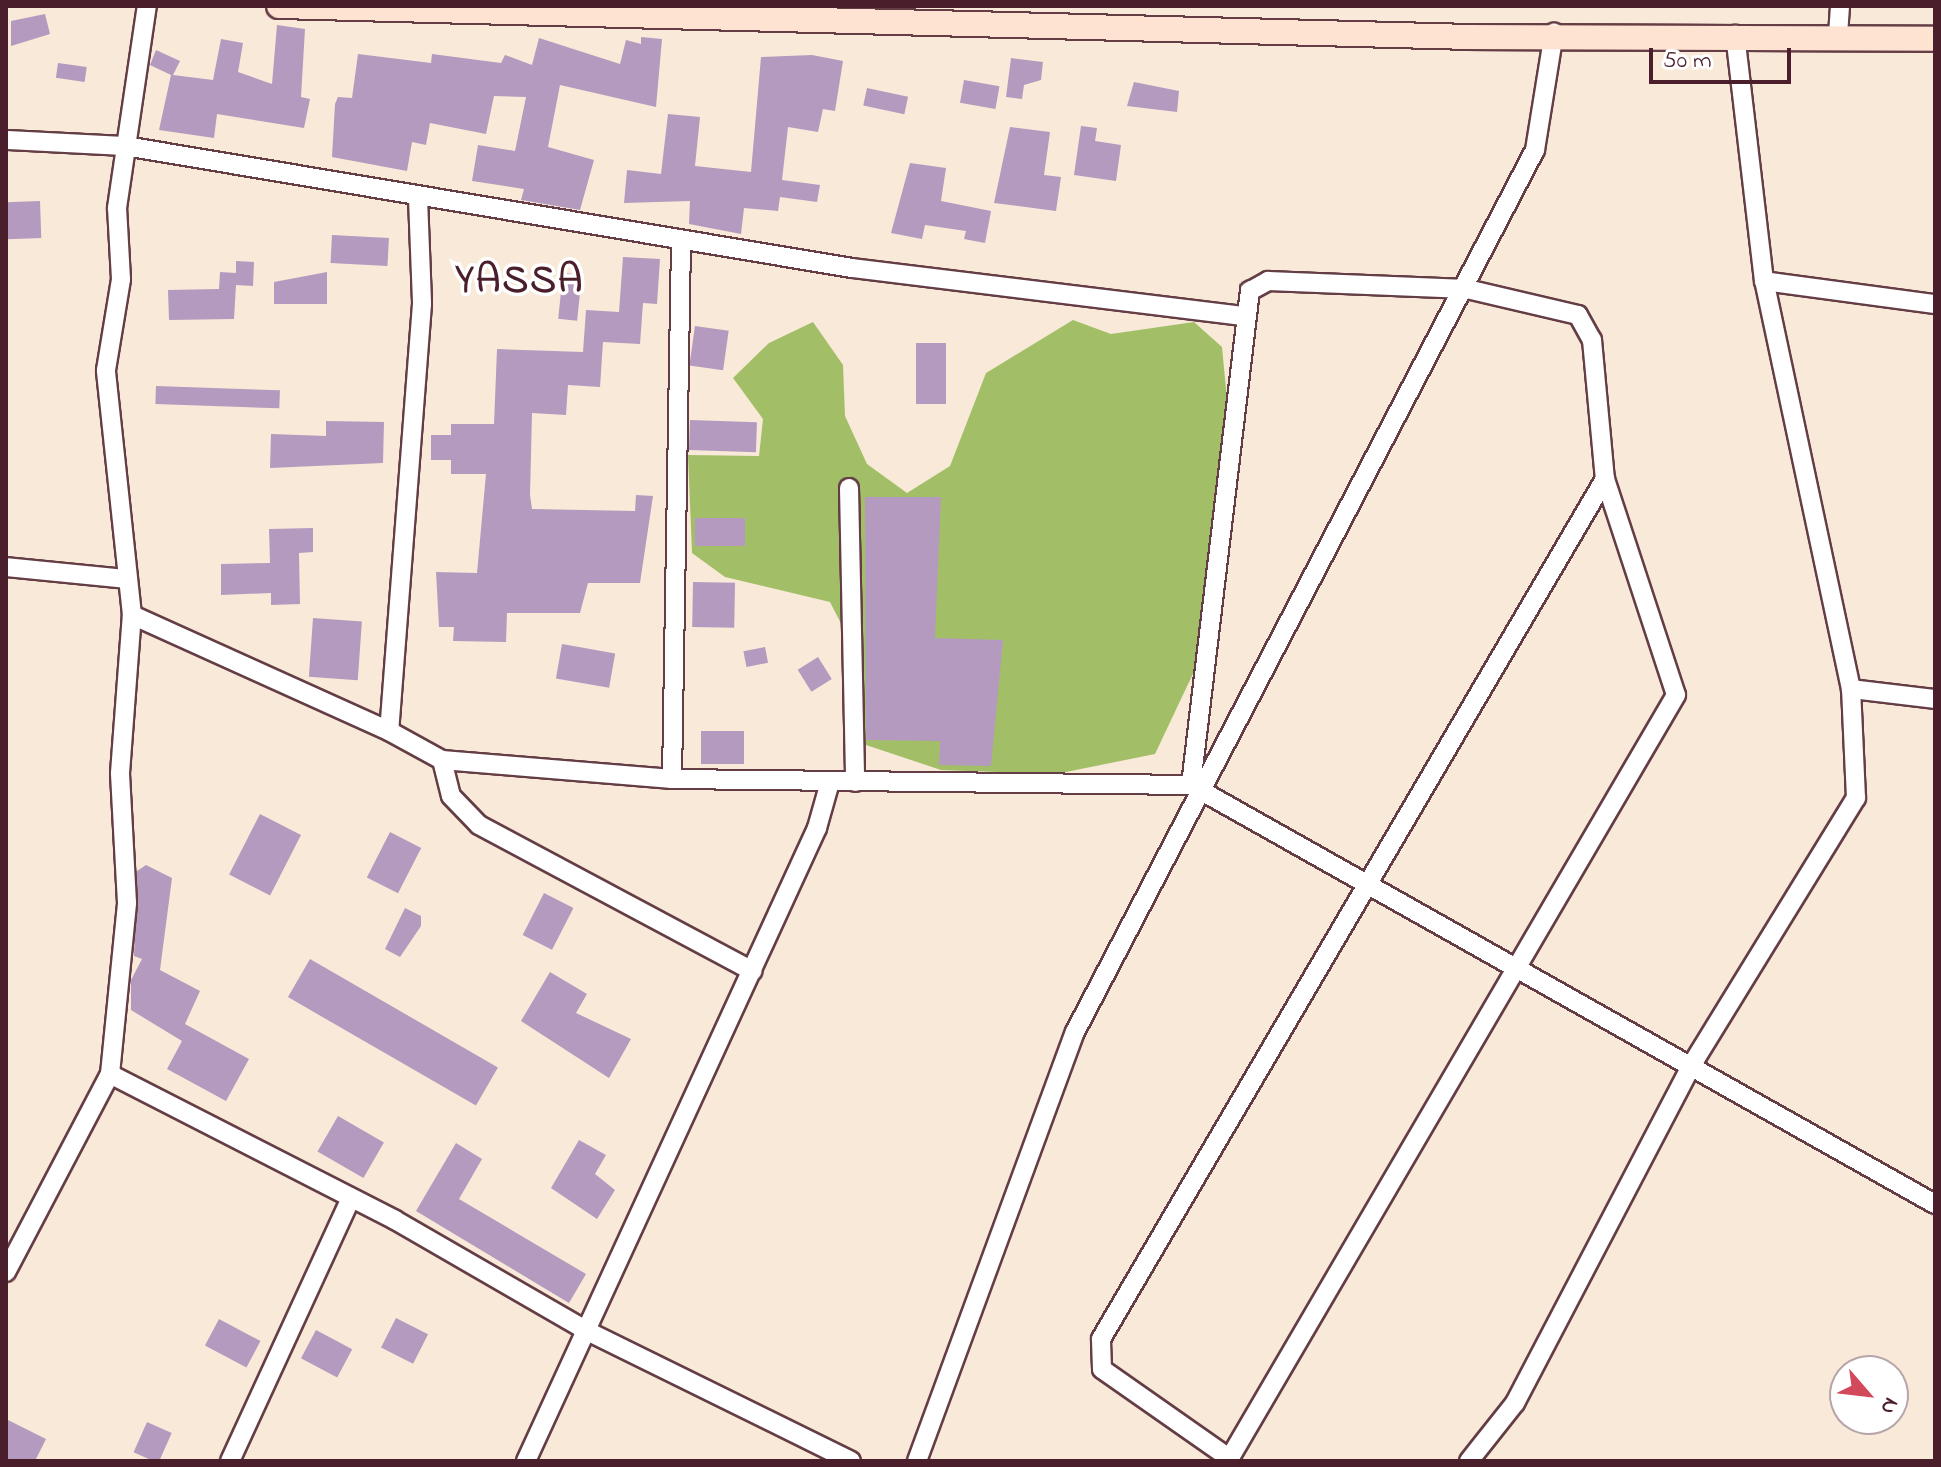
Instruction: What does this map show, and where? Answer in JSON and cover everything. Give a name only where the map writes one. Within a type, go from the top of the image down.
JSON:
[{"type":"main road","points":[[283,6],[1200,27],[1838,35],[1935,39]]},
{"type":"main road","points":[[1186,6],[1200,27]]},
{"type":"street","points":[[6,1272],[110,1074],[127,903],[120,773],[132,615],[106,370],[121,279],[117,208],[147,6]]},
{"type":"street","points":[[1838,35],[1840,6]]},
{"type":"street","points":[[917,1461],[1075,1032],[1197,788],[1467,289],[1535,150],[1554,33]]},
{"type":"street","points":[[1469,1461],[1515,1403],[1691,1066],[1856,798],[1851,689],[1764,281],[1735,35]]},
{"type":"street","points":[[6,140],[125,146],[418,198],[681,240],[1242,316]]},
{"type":"street","points":[[389,731],[422,304],[418,198]]},
{"type":"street","points":[[672,779],[681,240]]},
{"type":"street","points":[[1197,788],[1242,316],[1250,291],[1268,281],[1467,289],[1578,315],[1587,325],[1605,479],[1676,695],[1523,968],[1229,1460],[1102,1369],[1101,1339],[1605,479]]},
{"type":"street","points":[[1764,281],[1935,304]]},
{"type":"street","points":[[849,488],[855,782]]},
{"type":"street","points":[[6,567],[126,579]]},
{"type":"street","points":[[132,615],[389,731],[442,760],[672,779],[1197,788],[1372,881],[1935,1204]]},
{"type":"street","points":[[1851,689],[1935,699]]},
{"type":"street","points":[[442,760],[451,796],[479,825],[752,971]]},
{"type":"street","points":[[526,1461],[817,828],[830,782]]},
{"type":"street","points":[[110,1074],[351,1198],[587,1331],[851,1461]]},
{"type":"street","points":[[230,1461],[351,1198]]},
{"type":"green space","points":[[1073,320],[1111,334],[1194,322],[1222,347],[1228,410],[1199,661],[1155,754],[1056,774],[941,770],[857,742],[852,645],[830,602],[725,577],[692,553],[688,455],[759,456],[763,419],[733,378],[769,343],[813,322],[843,365],[845,416],[867,464],[907,493],[950,466],[986,373]]},
{"type":"building","points":[[45,14],[50,34],[11,46],[11,21]]},
{"type":"building","points":[[277,25],[305,29],[301,97],[310,99],[304,128],[217,114],[214,138],[159,130],[171,75],[150,65],[156,50],[180,61],[173,75],[213,80],[221,39],[243,43],[238,72],[272,84]]},
{"type":"building","points":[[641,37],[662,39],[656,107],[560,85],[548,147],[594,160],[580,210],[521,200],[524,189],[472,181],[478,145],[515,151],[526,97],[494,96],[486,134],[430,123],[426,145],[412,142],[407,171],[332,157],[335,104],[338,97],[352,98],[358,54],[431,63],[432,54],[501,63],[505,55],[532,65],[539,38],[620,64],[626,40],[641,44]]},
{"type":"building","points":[[812,55],[843,61],[835,111],[823,109],[818,132],[788,127],[782,180],[820,185],[817,202],[780,197],[778,211],[744,208],[741,234],[689,224],[690,201],[624,203],[627,170],[661,174],[668,114],[700,117],[695,166],[751,172],[761,57]]},
{"type":"building","points":[[1011,58],[1043,62],[1041,80],[1024,85],[1022,99],[1006,97]]},
{"type":"building","points":[[58,63],[87,67],[85,82],[56,78]]},
{"type":"building","points":[[964,80],[999,86],[995,109],[960,103]]},
{"type":"building","points":[[1134,82],[1179,91],[1177,112],[1127,106]]},
{"type":"building","points":[[867,88],[908,97],[904,114],[863,106]]},
{"type":"building","points":[[1081,126],[1097,128],[1095,141],[1121,145],[1116,181],[1074,175]]},
{"type":"building","points":[[1010,127],[1050,132],[1044,175],[1061,177],[1056,211],[994,203]]},
{"type":"building","points":[[910,163],[946,168],[941,201],[991,211],[985,243],[964,239],[966,231],[925,225],[922,239],[891,233]]},
{"type":"building","points":[[40,201],[41,238],[7,239],[6,202]]},
{"type":"building","points":[[332,235],[389,238],[387,266],[331,263]]},
{"type":"building","points":[[623,257],[660,259],[657,304],[643,303],[640,344],[603,342],[600,387],[568,385],[566,415],[532,413],[530,495],[532,509],[635,511],[636,495],[653,496],[640,583],[588,583],[580,613],[507,613],[506,642],[453,641],[454,627],[439,627],[436,572],[477,573],[486,474],[451,474],[451,460],[431,460],[431,435],[451,435],[451,424],[494,424],[497,349],[583,352],[586,310],[619,312]]},
{"type":"building","points":[[236,261],[254,262],[253,286],[236,285],[234,319],[169,320],[168,290],[219,289],[220,272],[236,273]]},
{"type":"building","points":[[327,272],[327,304],[274,304],[274,282]]},
{"type":"building","points":[[563,273],[582,275],[577,321],[558,319]]},
{"type":"building","points":[[695,326],[729,331],[723,370],[689,366]]},
{"type":"building","points":[[916,343],[946,343],[946,404],[916,404]]},
{"type":"building","points":[[156,386],[280,390],[279,408],[155,404]]},
{"type":"building","points":[[690,420],[757,422],[756,452],[689,450]]},
{"type":"building","points":[[326,421],[384,422],[383,463],[270,468],[271,434],[326,436]]},
{"type":"building","points":[[865,497],[941,497],[935,638],[1003,640],[991,766],[939,765],[940,741],[866,740]]},
{"type":"building","points":[[695,518],[745,518],[745,546],[695,546]]},
{"type":"building","points":[[313,528],[313,552],[299,553],[300,604],[271,605],[271,593],[221,595],[221,564],[270,563],[269,529]]},
{"type":"building","points":[[693,582],[735,583],[734,628],[692,627]]},
{"type":"building","points":[[313,618],[362,621],[358,680],[309,677]]},
{"type":"building","points":[[562,644],[615,653],[609,688],[556,678]]},
{"type":"building","points":[[765,647],[768,663],[746,667],[743,651]]},
{"type":"building","points":[[818,657],[832,679],[811,692],[798,670]]},
{"type":"building","points":[[701,731],[744,731],[744,764],[701,764]]},
{"type":"building","points":[[260,814],[301,835],[270,895],[229,875]]},
{"type":"building","points":[[390,832],[421,848],[398,893],[367,877]]},
{"type":"building","points":[[146,865],[172,878],[160,970],[200,991],[185,1024],[249,1059],[226,1101],[167,1069],[182,1041],[131,1010],[131,980],[142,959],[134,956],[137,871]]},
{"type":"building","points":[[544,893],[573,908],[552,950],[523,935]]},
{"type":"building","points":[[405,908],[421,916],[421,926],[400,957],[385,949]]},
{"type":"building","points":[[310,959],[498,1068],[476,1106],[288,997]]},
{"type":"building","points":[[550,972],[587,994],[576,1013],[631,1039],[609,1078],[521,1021]]},
{"type":"building","points":[[338,1116],[384,1142],[363,1178],[317,1152]]},
{"type":"building","points":[[579,1140],[606,1155],[595,1174],[615,1190],[597,1219],[551,1188]]},
{"type":"building","points":[[456,1143],[482,1159],[459,1199],[586,1274],[569,1303],[416,1211]]},
{"type":"building","points":[[396,1318],[428,1334],[413,1364],[381,1347]]},
{"type":"building","points":[[219,1319],[260,1341],[246,1368],[205,1345]]},
{"type":"building","points":[[316,1330],[352,1349],[337,1378],[301,1358]]},
{"type":"building","points":[[6,1419],[46,1439],[35,1461],[6,1461]]},
{"type":"building","points":[[147,1422],[172,1433],[159,1461],[134,1452]]},
{"type":"district","name":"YASSA","points":[[520,282]]}]
